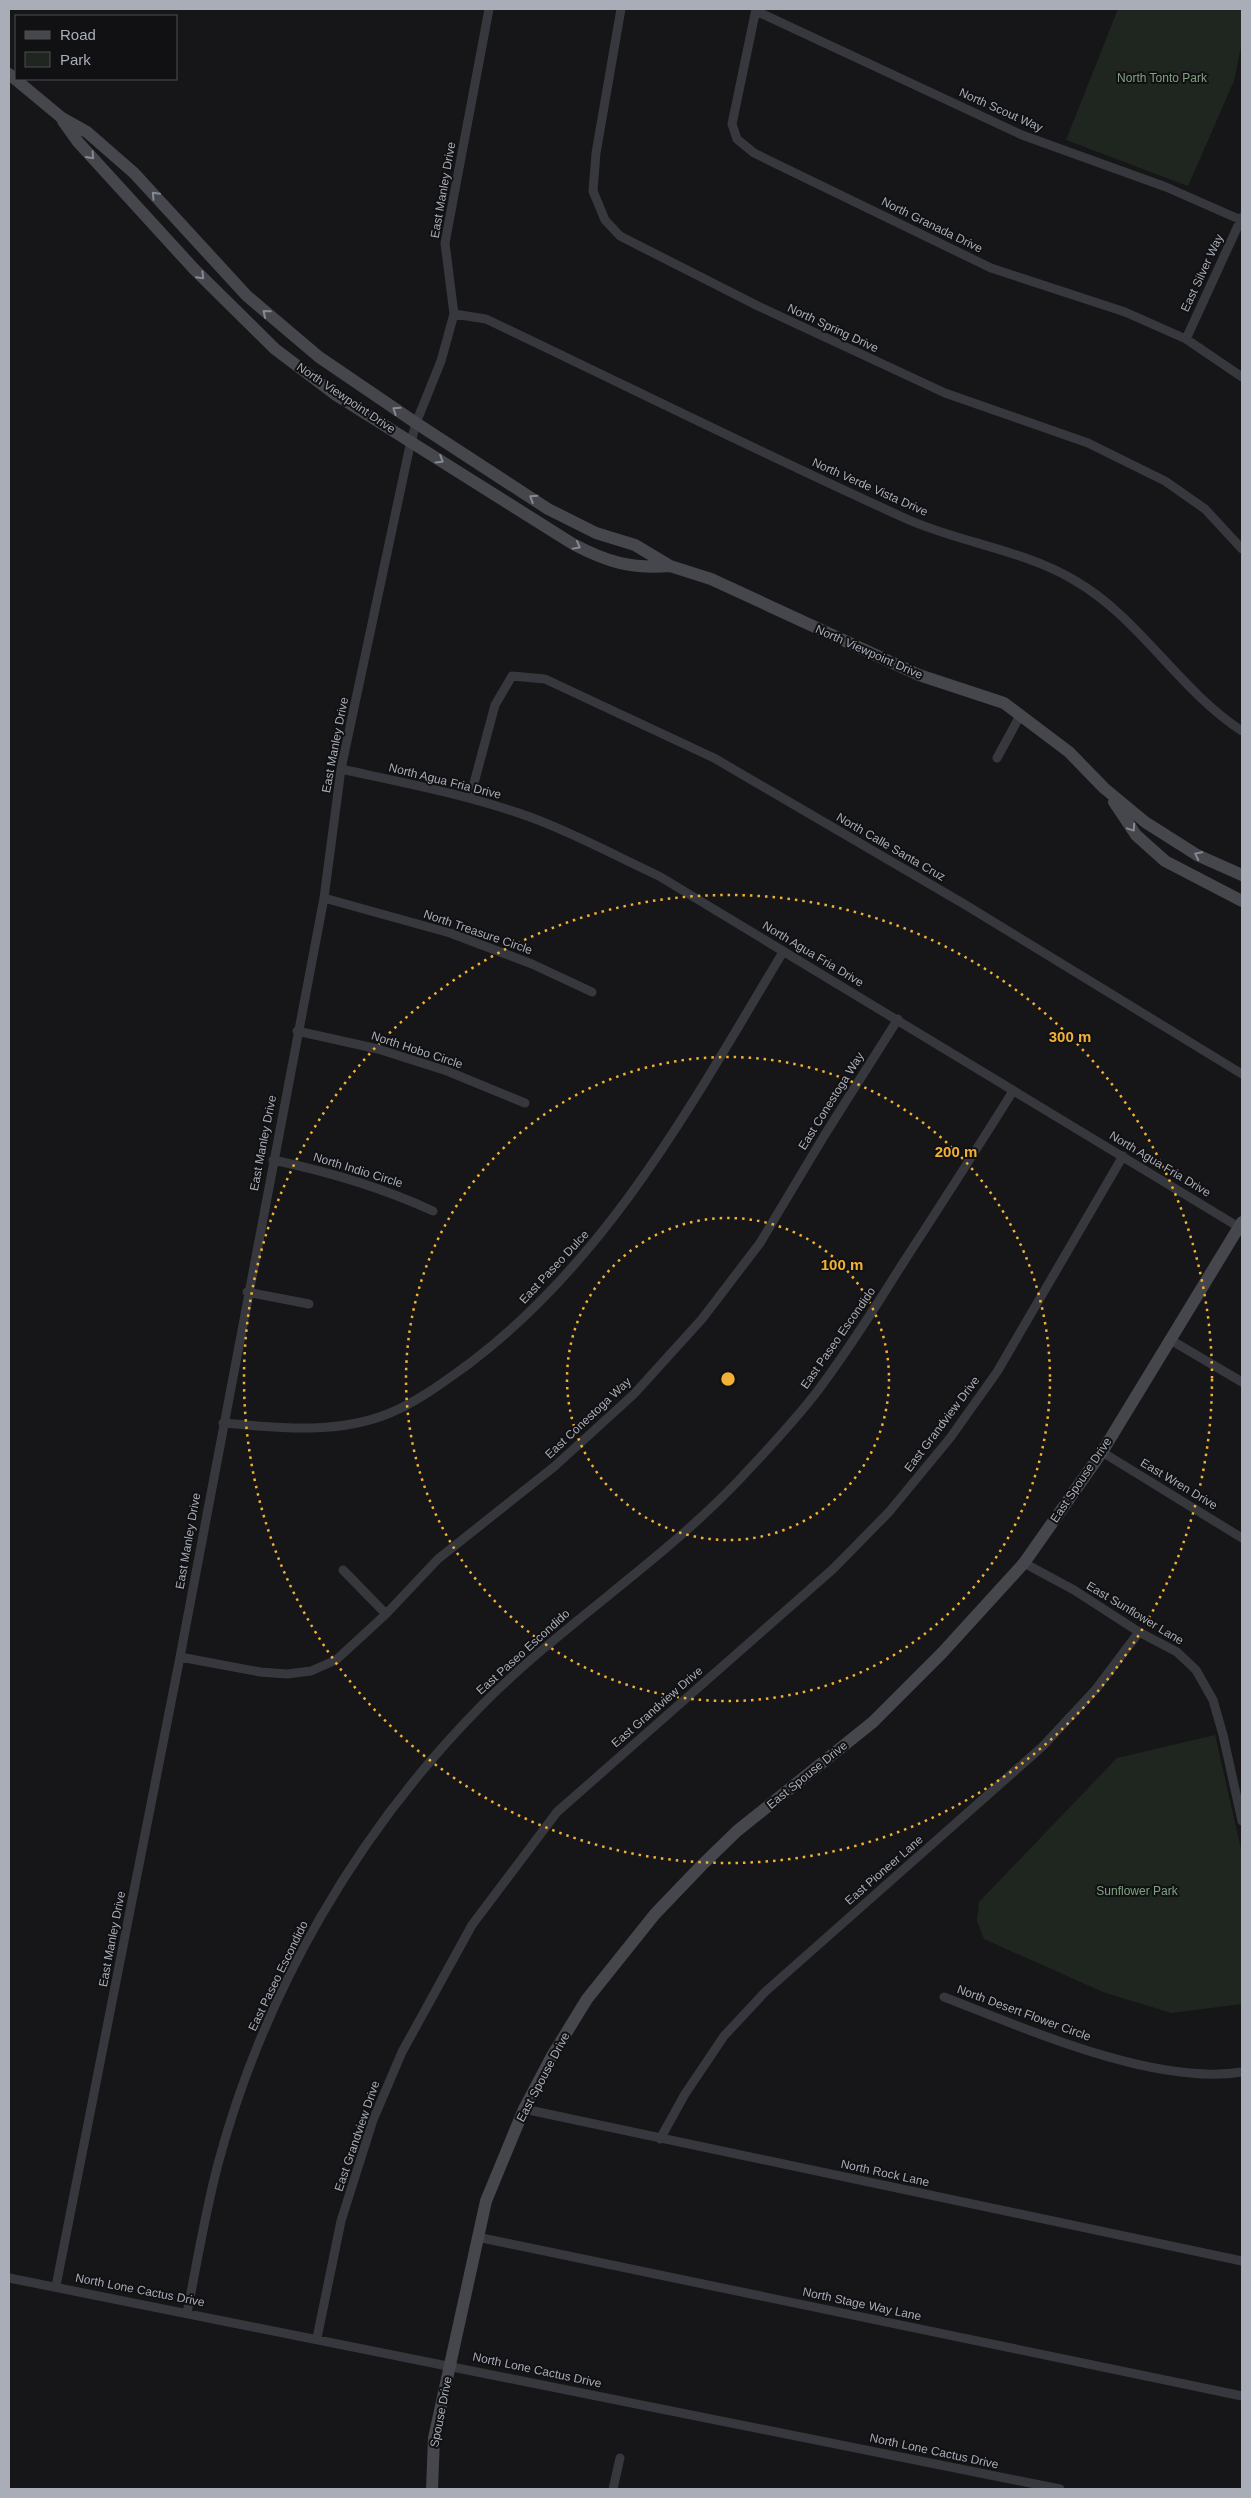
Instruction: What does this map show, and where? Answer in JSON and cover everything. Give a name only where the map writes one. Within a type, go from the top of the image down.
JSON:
[{"type":"main road","name":"North Viewpoint Drive","points":[[16,80],[62,118],[87,132],[134,173],[247,296],[319,357],[416,423],[548,508],[596,533],[635,545],[670,566],[711,579],[911,672],[1004,703],[1069,752],[1104,788],[1145,822],[1197,855],[1242,875]]},
{"type":"main road","name":"North Viewpoint Drive","points":[[62,118],[78,142],[194,269],[275,349],[336,395],[573,544],[596,556],[613,562],[645,568],[670,566]]},
{"type":"main road","name":"North Viewpoint Drive","points":[[1104,788],[1136,835],[1165,861],[1242,901]]},
{"type":"main road","name":"East Spouse Drive","points":[[450,2365],[486,2201],[524,2109],[552,2056],[587,2000],[655,1914],[737,1831],[873,1722],[942,1653],[1024,1563],[1102,1452],[1169,1339],[1241,1226]]},
{"type":"main road","name":"Spouse Drive","points":[[432,2489],[434,2438],[450,2365]]},
{"type":"street","name":"East Manley Drive","points":[[56,2286],[180,1657],[247,1292],[324,898],[341,769],[411,442],[416,423],[441,361],[454,314],[445,243],[489,9]]},
{"type":"street","name":"North Spring Drive","points":[[621,9],[596,153],[593,191],[605,220],[620,236],[758,306],[945,394],[1088,443],[1165,481],[1205,509],[1242,549]]},
{"type":"street","name":"North Scout Way","points":[[756,10],[1022,135],[1166,187],[1242,218]]},
{"type":"street","name":"North Granada Drive","points":[[756,10],[732,124],[737,138],[754,153],[990,268],[1125,312],[1186,339],[1242,377]]},
{"type":"street","name":"East Silver Way","points":[[1186,339],[1242,218]]},
{"type":"street","name":"North Verde Vista Drive","points":[[454,314],[486,319],[912,521],[1016,554],[1073,579],[1116,609],[1176,675],[1242,731]]},
{"type":"street","name":"North Calle Santa Cruz","points":[[470,798],[495,705],[512,676],[544,679],[714,758],[973,909],[1242,1074]]},
{"type":"street","points":[[997,758],[1020,714]]},
{"type":"street","name":"North Agua Fria Drive","points":[[341,769],[470,798],[531,818],[659,876],[783,952],[898,1019],[1013,1091],[1241,1226]]},
{"type":"street","name":"North Treasure Circle","points":[[324,898],[450,933],[532,964],[592,992]]},
{"type":"street","name":"East Paseo Dulce","points":[[223,1423],[282,1428],[336,1427],[390,1414],[439,1386],[489,1348],[544,1300],[604,1231],[659,1156],[783,952]]},
{"type":"street","name":"East Conestoga Way","points":[[180,1657],[260,1672],[287,1674],[311,1671],[336,1660],[386,1614],[438,1559],[555,1466],[634,1394],[702,1319],[760,1243],[824,1136],[898,1019]]},
{"type":"street","name":"North Hobo Circle","points":[[297,1031],[378,1049],[439,1068],[525,1103]]},
{"type":"street","name":"East Paseo Escondido","points":[[187,2313],[218,2162],[266,2025],[306,1942],[356,1857],[417,1776],[484,1704],[562,1631],[657,1555],[736,1483],[818,1391],[869,1316],[1013,1091]]},
{"type":"street","name":"East Grandview Drive","points":[[317,2338],[341,2221],[373,2120],[402,2052],[472,1925],[556,1812],[833,1569],[888,1512],[950,1438],[997,1372],[1123,1156]]},
{"type":"street","name":"North Indio Circle","points":[[273,1160],[325,1171],[390,1191],[433,1211]]},
{"type":"street","points":[[247,1292],[309,1304]]},
{"type":"street","points":[[1169,1339],[1242,1382]]},
{"type":"street","name":"East Wren Drive","points":[[1102,1452],[1242,1538]]},
{"type":"street","name":"East Sunflower Lane","points":[[1024,1563],[1074,1590],[1139,1632],[1177,1652],[1196,1670],[1213,1700],[1223,1735],[1242,1821]]},
{"type":"street","points":[[343,1570],[386,1614]]},
{"type":"street","name":"East Pioneer Lane","points":[[660,2139],[685,2094],[724,2036],[765,1992],[1043,1746],[1096,1689],[1139,1632]]},
{"type":"street","name":"North Desert Flower Circle","points":[[944,1998],[1073,2047],[1168,2071],[1228,2074],[1242,2072]]},
{"type":"street","name":"North Rock Lane","points":[[524,2109],[1242,2261]]},
{"type":"street","name":"North Stage Way Lane","points":[[477,2237],[1242,2396]]},
{"type":"street","name":"North Lone Cactus Drive","points":[[9,2278],[317,2338],[1060,2489]]},
{"type":"street","points":[[613,2489],[620,2458]]},
{"type":"green space","name":"North Tonto Park","points":[[1118,9],[1242,9],[1242,42],[1234,81],[1188,186],[1066,140]]},
{"type":"green space","name":"Sunflower Park","points":[[1215,1735],[1242,1853],[1242,2004],[1171,2013],[1103,1992],[984,1939],[977,1921],[979,1902],[1117,1758]]}]
